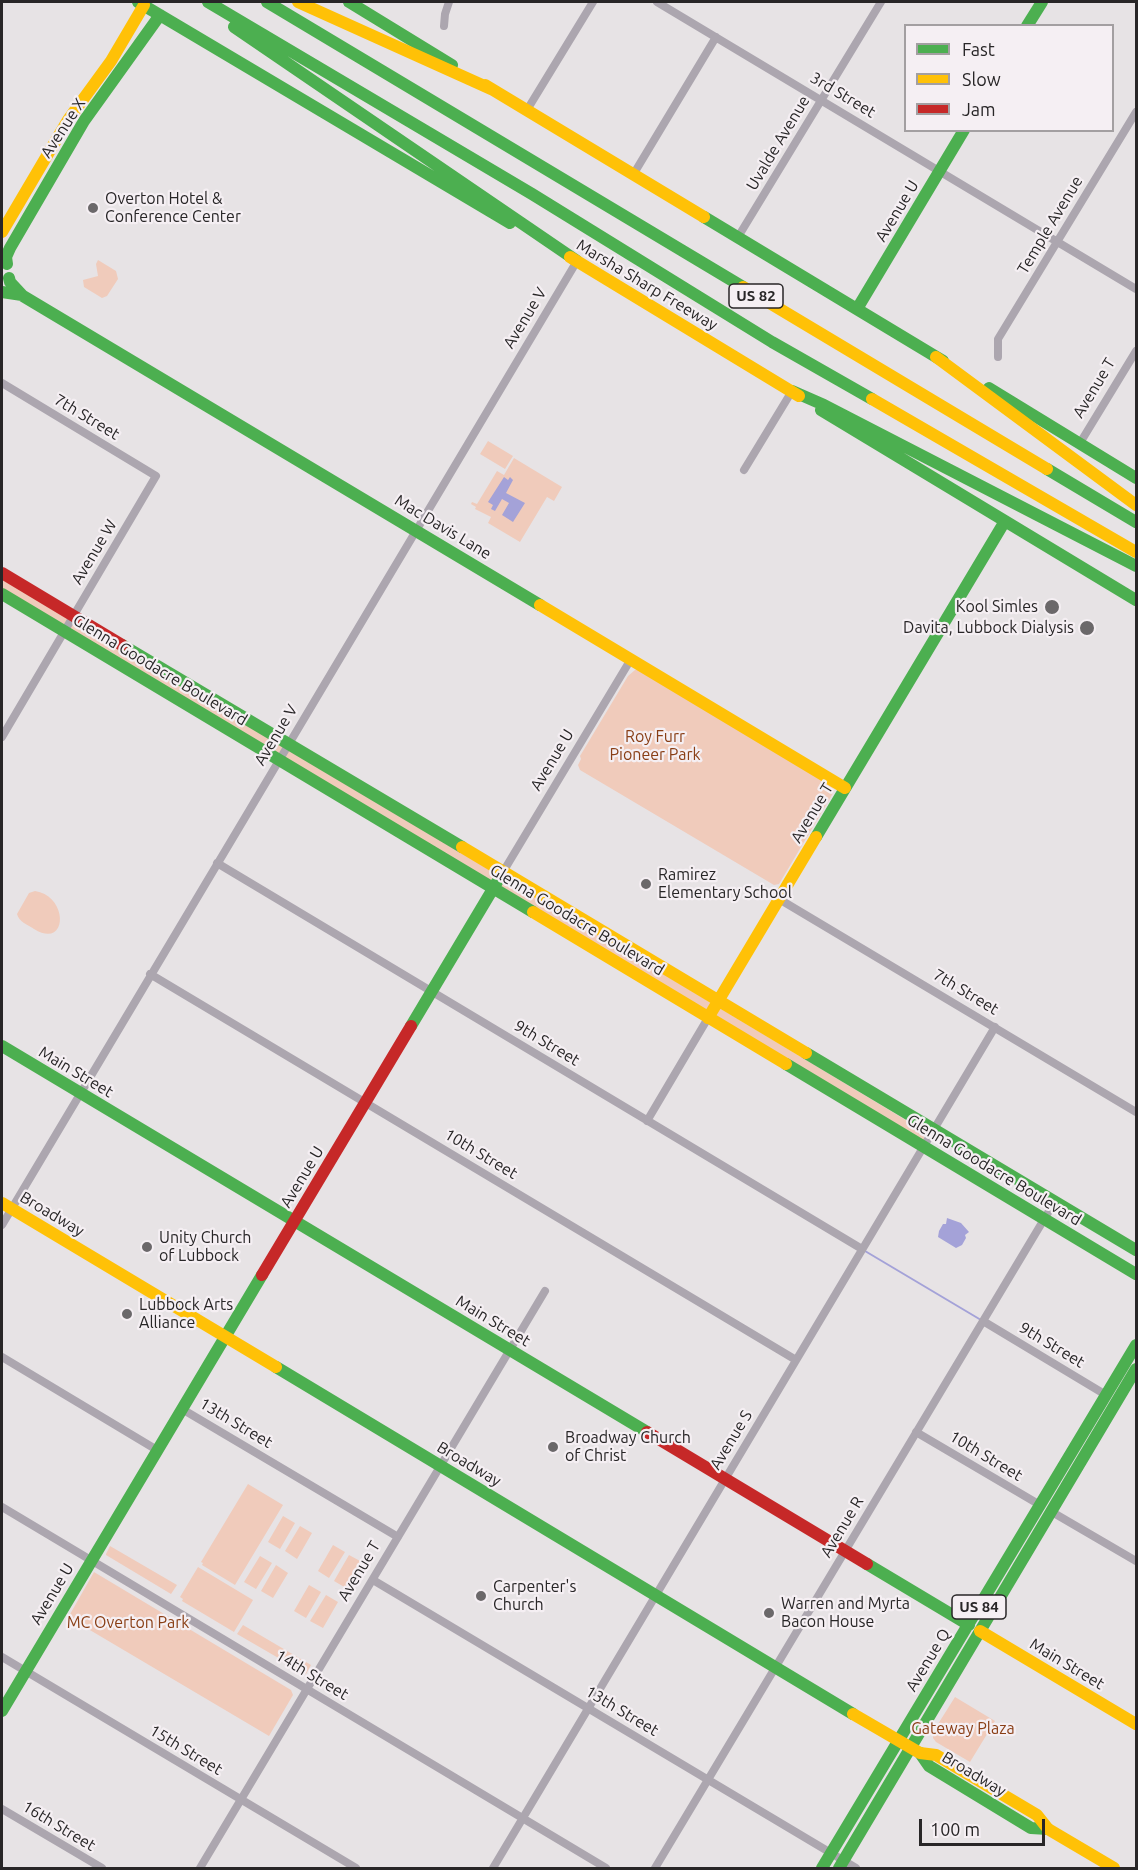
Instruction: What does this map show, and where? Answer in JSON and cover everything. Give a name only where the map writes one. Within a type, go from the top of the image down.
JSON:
[{"type":"main road","points":[[197,2],[577,261]]},
{"type":"main road","name":"Marsha Sharp Freeway","points":[[208,2],[532,195],[772,342],[1137,552]]},
{"type":"main road","name":"US 82","points":[[267,2],[1137,522]]},
{"type":"main road","points":[[298,2],[491,89]]},
{"type":"main road","points":[[349,2],[1137,478]]},
{"type":"main road","points":[[1028,24],[1042,2]]},
{"type":"main road","name":"Marsha Sharp Freeway","points":[[141,3],[450,188],[577,261],[792,391],[824,413],[1137,600]]},
{"type":"main road","name":"Avenue X","points":[[2,232],[68,120],[111,61],[141,3]]},
{"type":"main road","name":"Avenue X","points":[[4,261],[84,122],[160,15]]},
{"type":"main road","name":"Avenue U","points":[[857,309],[963,132]]},
{"type":"main road","points":[[4,261],[10,282],[24,296]]},
{"type":"main road","points":[[9,278],[2,291],[24,296]]},
{"type":"main road","name":"Mac Davis Lane","points":[[24,296],[845,788]]},
{"type":"main road","points":[[936,357],[1137,505]]},
{"type":"main road","points":[[792,391],[824,405],[1137,566]]},
{"type":"main road","name":"Avenue T","points":[[708,1018],[1005,521]]},
{"type":"main road","name":"Glenna Goodacre Boulevard","points":[[2,573],[1137,1250]]},
{"type":"main road","name":"Glenna Goodacre Boulevard","points":[[2,594],[1137,1274]]},
{"type":"main road","name":"Avenue U","points":[[2,1711],[503,872]]},
{"type":"main road","name":"Main Street","points":[[2,1046],[969,1624]]},
{"type":"main road","name":"Broadway","points":[[6,1206],[915,1751],[936,1755],[1010,1798],[1037,1815],[1048,1829],[1114,1869]]},
{"type":"main road","name":"Avenue Q","points":[[822,1869],[1137,1345]]},
{"type":"main road","name":"Avenue Q","points":[[841,1865],[915,1751],[980,1631],[1137,1369]]},
{"type":"main road","points":[[1052,1512],[1050,1502],[1071,1466],[1071,1454]]},
{"type":"main road","points":[[1026,1556],[1024,1547],[1040,1517],[1042,1510],[1040,1505]]},
{"type":"main road","name":"Main Street","points":[[980,1631],[1137,1724]]},
{"type":"street","points":[[444,26],[449,2]]},
{"type":"street","points":[[527,111],[592,2]]},
{"type":"street","name":"3rd Street","points":[[657,2],[1137,289]]},
{"type":"street","name":"Uvalde Avenue","points":[[738,237],[881,2]]},
{"type":"street","points":[[633,175],[716,37]]},
{"type":"street","name":"Temple Avenue","points":[[998,357],[998,339],[1137,112]]},
{"type":"street","name":"Avenue V","points":[[2,1225],[6,1206],[80,1094],[577,261]]},
{"type":"street","name":"Avenue T","points":[[1080,443],[1137,351]]},
{"type":"street","name":"7th Street","points":[[2,383],[156,476]]},
{"type":"street","points":[[744,470],[792,391]]},
{"type":"street","name":"Avenue W","points":[[2,737],[156,476]]},
{"type":"street","name":"Avenue U","points":[[503,872],[631,659]]},
{"type":"street","name":"9th Street","points":[[217,863],[862,1249]]},
{"type":"street","name":"7th Street","points":[[780,899],[1137,1112]]},
{"type":"street","name":"10th Street","points":[[150,975],[796,1360]]},
{"type":"street","name":"Avenue T","points":[[647,1120],[708,1018]]},
{"type":"street","name":"Avenue S","points":[[493,1869],[995,1027]]},
{"type":"street","name":"Avenue R","points":[[655,1869],[1055,1201]]},
{"type":"street","name":"Avenue T","points":[[200,1869],[545,1291]]},
{"type":"street","name":"9th Street","points":[[983,1322],[1106,1395]]},
{"type":"street","points":[[2,1357],[157,1450]]},
{"type":"street","name":"13th Street","points":[[182,1409],[398,1537]]},
{"type":"street","name":"10th Street","points":[[916,1432],[1040,1505]]},
{"type":"street","name":"14th Street","points":[[2,1507],[606,1869]]},
{"type":"street","points":[[1052,1512],[1137,1561]]},
{"type":"street","name":"13th Street","points":[[373,1580],[831,1854],[841,1865],[856,1869]]},
{"type":"street","name":"15th Street","points":[[2,1657],[356,1869]]},
{"type":"street","name":"16th Street","points":[[2,1809],[102,1869]]},
{"type":"green space","points":[[98,260],[116,271],[118,279],[107,296],[102,298],[84,287],[83,280],[98,276],[96,264]]},
{"type":"green space","points":[[488,441],[513,456],[505,469],[480,454]]},
{"type":"green space","points":[[514,458],[562,487],[554,501],[547,497],[520,542],[488,523],[491,517],[475,509],[476,507],[471,504],[472,502],[477,504],[497,471],[504,475]]},
{"type":"green space","points":[[2,576],[924,1131],[924,1140],[920,1141],[2,589]]},
{"type":"green space","name":"Roy Furr Pioneer Park","points":[[635,670],[639,670],[832,786],[834,790],[832,795],[779,884],[774,885],[580,770],[578,765],[580,756],[628,676]]},
{"type":"green space","points":[[35,891],[46,895],[59,911],[58,928],[53,933],[45,934],[34,929],[18,917],[17,914],[29,893]]},
{"type":"green space","points":[[248,1484],[283,1505],[235,1585],[202,1565],[201,1562]]},
{"type":"green space","points":[[283,1516],[295,1523],[280,1549],[268,1542]]},
{"type":"green space","points":[[300,1526],[312,1533],[297,1559],[285,1551]]},
{"type":"green space","points":[[333,1545],[345,1552],[329,1578],[318,1571]]},
{"type":"green space","points":[[110,1546],[177,1585],[171,1594],[106,1555]]},
{"type":"green space","points":[[349,1555],[362,1562],[346,1588],[334,1581]]},
{"type":"green space","points":[[260,1556],[272,1563],[256,1589],[244,1582]]},
{"type":"green space","points":[[276,1565],[288,1573],[273,1598],[261,1591]]},
{"type":"green space","points":[[198,1567],[253,1600],[234,1632],[182,1601],[180,1597]]},
{"type":"green space","name":"MC Overton Park","points":[[94,1572],[291,1690],[293,1695],[269,1736],[69,1616]]},
{"type":"green space","points":[[309,1585],[321,1592],[306,1618],[294,1611]]},
{"type":"green space","points":[[326,1595],[338,1602],[323,1628],[310,1621]]},
{"type":"green space","points":[[243,1625],[311,1665],[306,1674],[237,1634]]},
{"type":"green space","name":"Gateway Plaza","points":[[955,1697],[995,1721],[970,1762],[933,1738],[933,1732]]},
{"type":"water","points":[[504,477],[508,480],[510,477],[513,480],[506,493],[525,503],[513,522],[502,515],[509,503],[502,499],[495,511],[491,509],[493,505],[488,502]]},
{"type":"water","points":[[947,1218],[961,1223],[969,1232],[965,1235],[966,1238],[962,1245],[956,1248],[938,1237]]},
{"type":"waterway","points":[[865,1251],[981,1320]]},
{"type":"traffic: fast","points":[[138,2],[510,223]]},
{"type":"traffic: fast","points":[[208,2],[532,194],[772,342],[872,399]]},
{"type":"traffic: fast","points":[[267,2],[743,287]]},
{"type":"traffic: fast","points":[[349,2],[452,65]]},
{"type":"traffic: fast","points":[[1028,24],[1042,2]]},
{"type":"traffic: fast","points":[[7,264],[6,257],[10,248],[84,121],[160,15]]},
{"type":"traffic: fast","points":[[234,27],[577,261]]},
{"type":"traffic: fast","points":[[857,309],[963,132]]},
{"type":"traffic: fast","points":[[704,217],[943,361]]},
{"type":"traffic: fast","points":[[9,278],[23,296],[540,605]]},
{"type":"traffic: fast","points":[[2,292],[22,295]]},
{"type":"traffic: fast","points":[[989,388],[1136,478]]},
{"type":"traffic: fast","points":[[792,391],[824,405],[1136,566]]},
{"type":"traffic: fast","points":[[821,410],[1136,600]]},
{"type":"traffic: fast","points":[[1047,469],[1136,522]]},
{"type":"traffic: fast","points":[[816,837],[1005,521]]},
{"type":"traffic: fast","points":[[2,594],[533,912]]},
{"type":"traffic: fast","points":[[122,645],[462,847]]},
{"type":"traffic: fast","points":[[411,1026],[503,872]]},
{"type":"traffic: fast","points":[[2,1046],[647,1432]]},
{"type":"traffic: fast","points":[[806,1053],[1136,1250]]},
{"type":"traffic: fast","points":[[786,1064],[1136,1274]]},
{"type":"traffic: fast","points":[[2,1711],[262,1275]]},
{"type":"traffic: fast","points":[[822,1868],[1136,1345]]},
{"type":"traffic: fast","points":[[276,1367],[853,1714]]},
{"type":"traffic: fast","points":[[839,1868],[1136,1369]]},
{"type":"traffic: fast","points":[[867,1564],[969,1625]]},
{"type":"traffic: fast","points":[[920,1753],[929,1766],[1031,1828],[1048,1829]]},
{"type":"traffic: slow","points":[[298,2],[491,89]]},
{"type":"traffic: slow","points":[[2,232],[68,120],[111,61],[144,5]]},
{"type":"traffic: slow","points":[[485,85],[704,217]]},
{"type":"traffic: slow","points":[[570,257],[799,396]]},
{"type":"traffic: slow","points":[[743,287],[1047,469]]},
{"type":"traffic: slow","points":[[936,357],[1136,505]]},
{"type":"traffic: slow","points":[[872,399],[1136,552]]},
{"type":"traffic: slow","points":[[540,605],[845,788]]},
{"type":"traffic: slow","points":[[708,1018],[816,837]]},
{"type":"traffic: slow","points":[[462,847],[806,1053]]},
{"type":"traffic: slow","points":[[533,912],[786,1064]]},
{"type":"traffic: slow","points":[[2,1203],[276,1367]]},
{"type":"traffic: slow","points":[[980,1631],[1136,1724]]},
{"type":"traffic: slow","points":[[853,1714],[920,1753],[936,1755],[1037,1815],[1048,1829],[1114,1868]]},
{"type":"traffic: jam","points":[[2,573],[122,645]]},
{"type":"traffic: jam","points":[[262,1275],[411,1026]]},
{"type":"traffic: jam","points":[[647,1432],[867,1564]]},
{"type":"place","name":"Overton Hotel & Conference Center","points":[[93,208]]},
{"type":"place","name":"Kool Simles","points":[[1052,607]]},
{"type":"place","name":"Davita, Lubbock Dialysis","points":[[1087,628]]},
{"type":"place","name":"Ramirez Elementary School","points":[[646,884]]},
{"type":"place","name":"Unity Church of Lubbock","points":[[147,1247]]},
{"type":"place","name":"Lubbock Arts Alliance","points":[[127,1314]]},
{"type":"place","name":"Broadway Church of Christ","points":[[553,1447]]},
{"type":"place","name":"Carpenter's Church","points":[[481,1596]]},
{"type":"place","name":"Warren and Myrta Bacon House","points":[[769,1613]]}]
